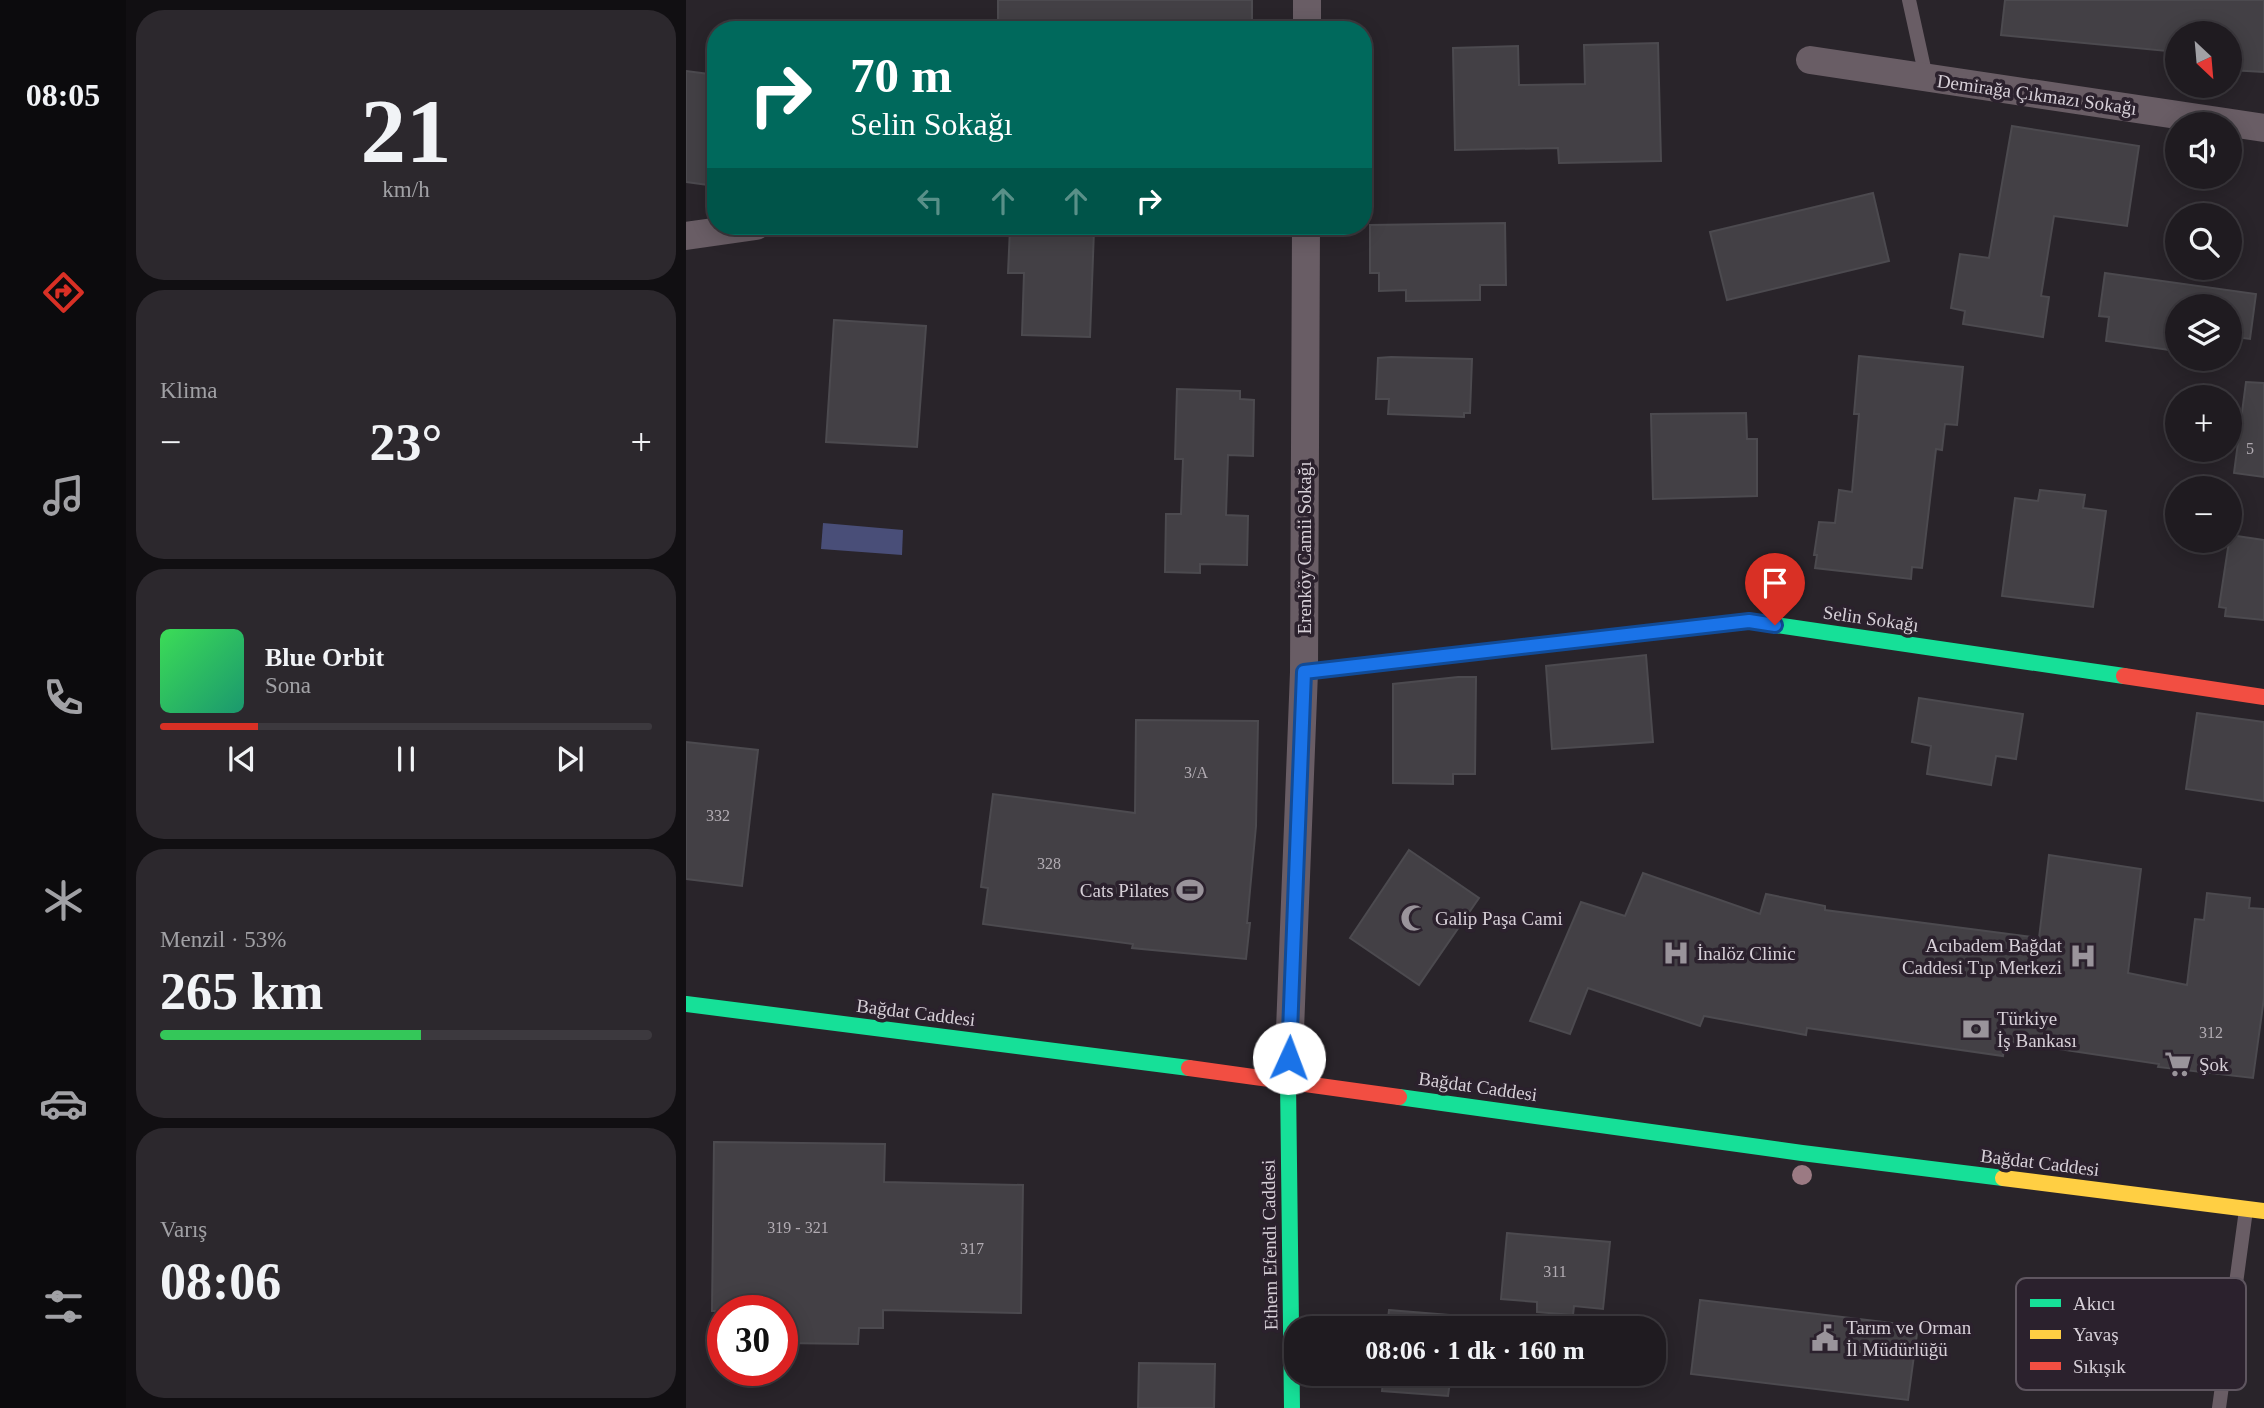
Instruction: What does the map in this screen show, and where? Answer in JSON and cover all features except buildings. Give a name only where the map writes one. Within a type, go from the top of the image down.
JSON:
[{"type":"main road","name":"Selin Sokağı","points":[[1304,672],[1749,621],[2264,697]]},
{"type":"main road","name":"Bağdat Caddesi","points":[[686,1004],[1288,1081],[1802,1153],[2264,1211]]},
{"type":"main road","name":"Ethem Efendi Caddesi","points":[[1288,1081],[1292,1408]]},
{"type":"street","points":[[1307,0],[1307,21]]},
{"type":"street","name":"Demirağa Çıkmazı Sokağı","points":[[1810,60],[2264,128]]},
{"type":"street","points":[[686,236],[707,233]]},
{"type":"street","name":"Erenköy Camii Sokağı","points":[[1288,1081],[1304,672],[1306,235]]},
{"type":"lane","points":[[1909,0],[1926,77]]},
{"type":"lane","points":[[2237,1278],[2246,1208]]},
{"type":"lane","points":[[2219,1408],[2221,1390]]},
{"type":"water","points":[[823,523],[903,530],[902,555],[821,549]]},
{"type":"traffic: fast","points":[[1304,672],[1749,621],[2124,676]]},
{"type":"traffic: fast","points":[[686,1004],[1189,1068]]},
{"type":"traffic: fast","points":[[1288,1081],[1292,1408]]},
{"type":"traffic: fast","points":[[1399,1097],[2003,1178]]},
{"type":"traffic: slow","points":[[2003,1178],[2264,1211]]},
{"type":"traffic: jam","points":[[2124,676],[2264,697]]},
{"type":"traffic: jam","points":[[1189,1068],[1399,1097]]},
{"type":"place","name":"Cats Pilates","points":[[1190,890]]},
{"type":"place","name":"Galip Paşa Cami","points":[[1414,918]]},
{"type":"place","name":"İnalöz Clinic","points":[[1676,953]]},
{"type":"place","name":"Acıbadem Bağdat Caddesi Tıp Merkezi","points":[[2083,956]]},
{"type":"place","name":"Türkiye İş Bankası","points":[[1976,1029]]},
{"type":"place","name":"Şok","points":[[2178,1064]]},
{"type":"place","name":"Tarım ve Orman İl Müdürlüğü","points":[[1825,1338]]},
{"type":"route","points":[[1289,1058],[1304,672],[1749,621],[1775,625]]}]
